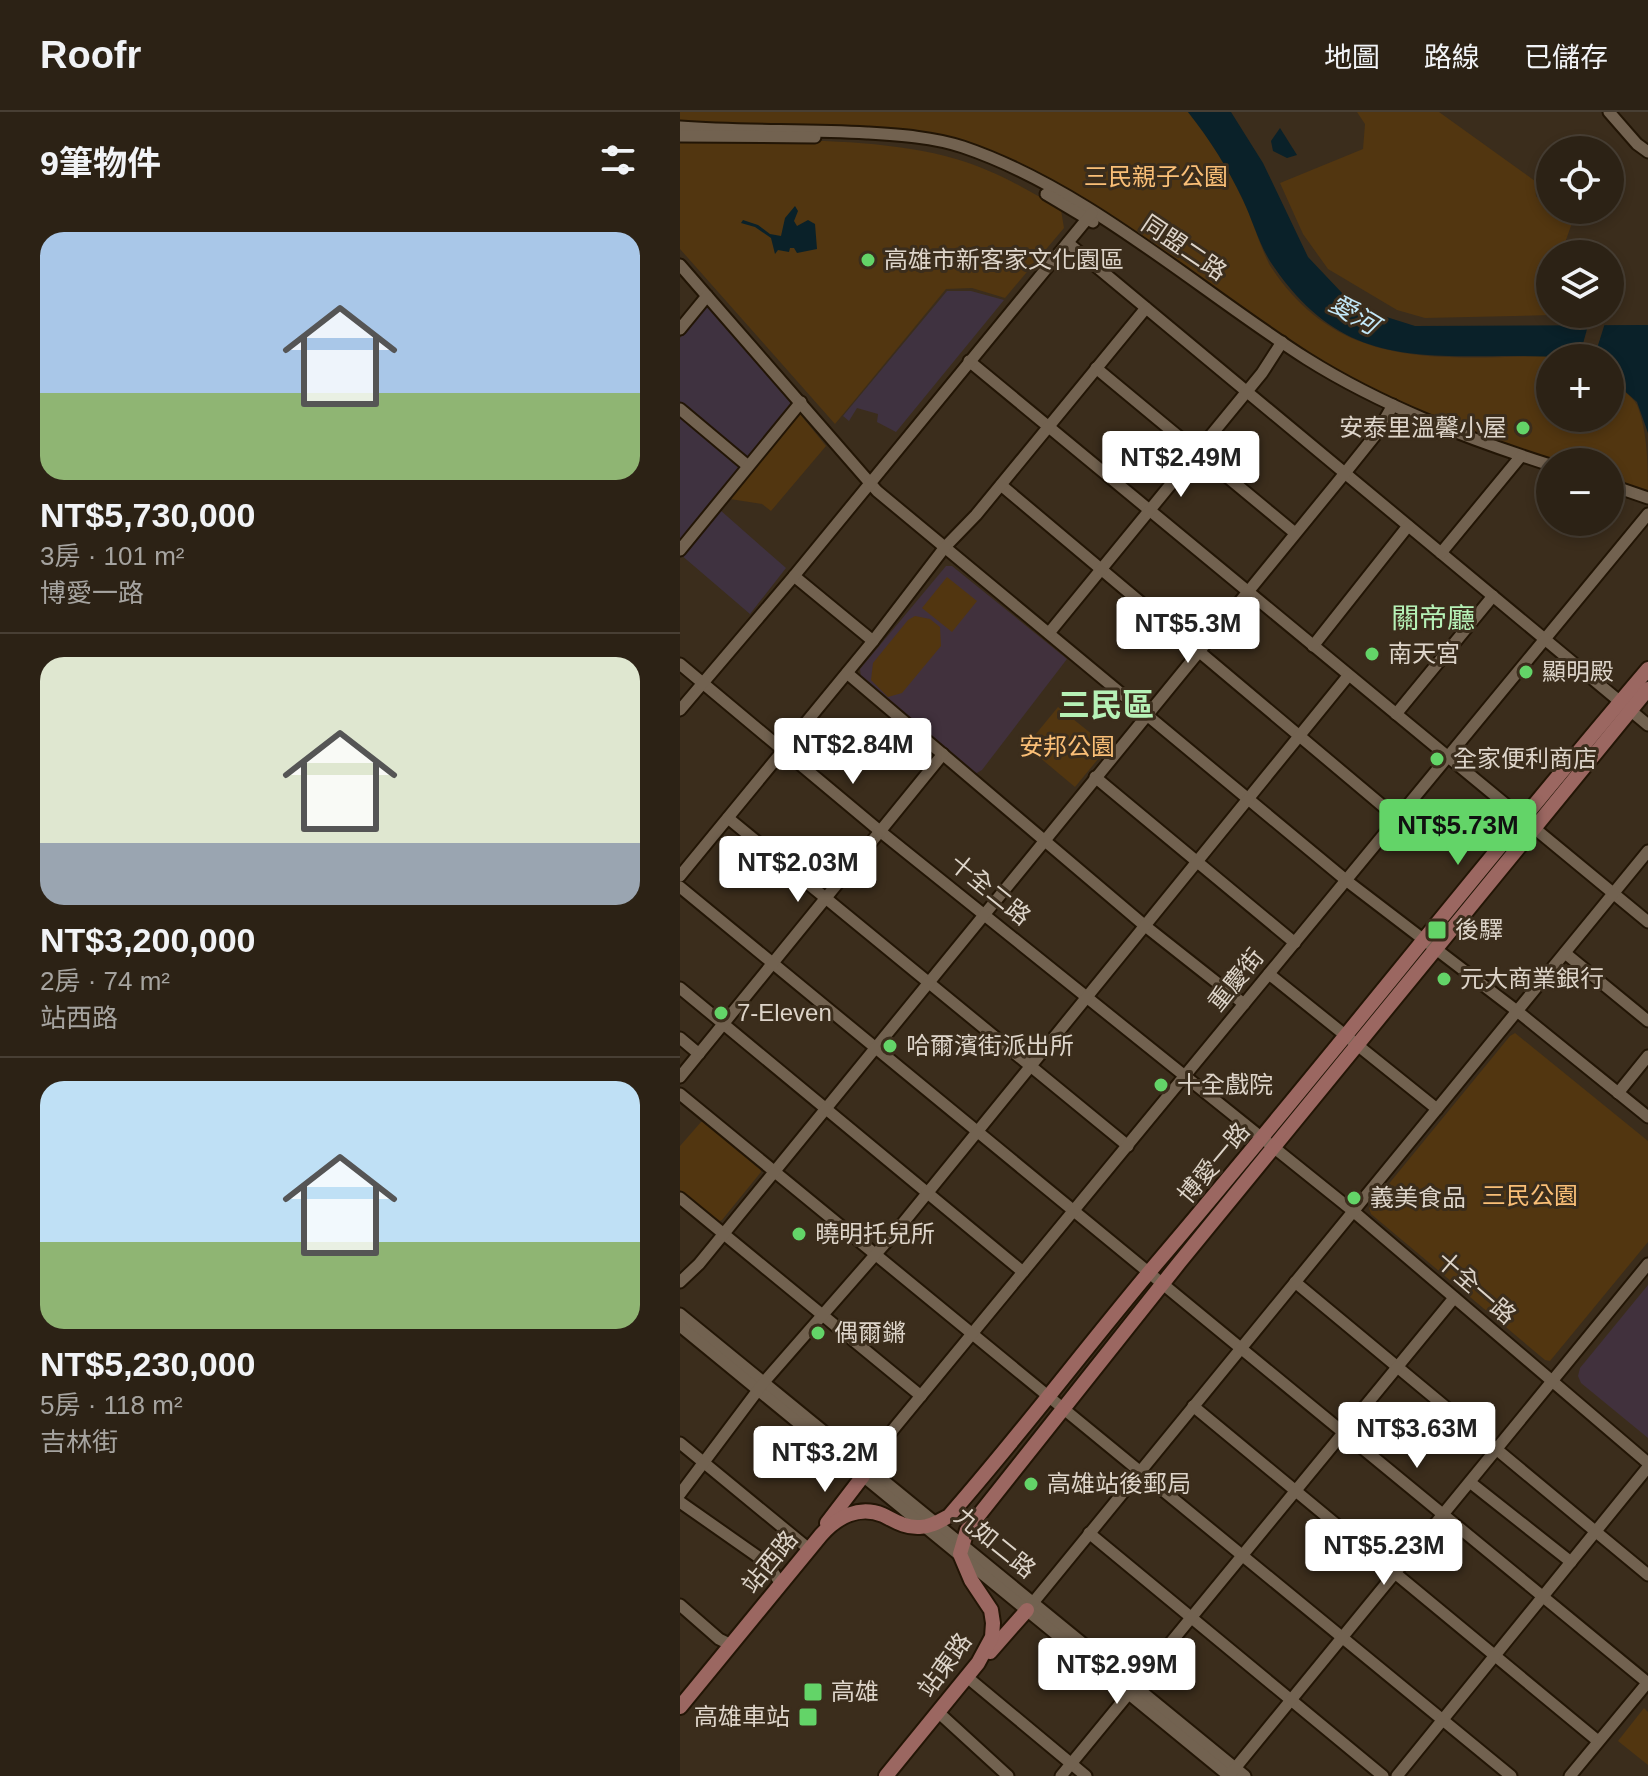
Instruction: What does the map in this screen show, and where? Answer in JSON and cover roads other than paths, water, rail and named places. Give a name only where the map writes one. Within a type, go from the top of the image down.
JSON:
[{"type":"main road","name":"博愛一路","points":[[960,1549],[970,1527],[1163,1285],[1347,1036],[1534,829],[1625,706],[1648,669]]},
{"type":"main road","name":"博愛一路","points":[[931,1525],[952,1512],[1149,1273],[1359,1046],[1522,819],[1625,706],[1648,689]]},
{"type":"main road","points":[[821,1535],[864,1470]]},
{"type":"main road","name":"站西路","points":[[680,1707],[809,1549],[843,1516],[863,1511],[881,1514],[908,1526],[931,1525]]},
{"type":"main road","name":"站東路","points":[[886,1776],[978,1663],[992,1637],[993,1617],[989,1605],[971,1580],[960,1549]]},
{"type":"main road","points":[[978,1663],[1030,1606]]},
{"type":"street","points":[[1609,112],[1648,152]]},
{"type":"street","name":"同盟二路","points":[[680,127],[810,129],[904,136],[961,146],[1022,171],[1280,345],[1306,367],[1391,409],[1536,466]]},
{"type":"street","name":"同盟二路","points":[[680,136],[809,137],[903,143],[959,154],[1019,178],[1090,215]]},
{"type":"street","points":[[680,710],[1090,215]]},
{"type":"street","points":[[1068,243],[1648,725]]},
{"type":"street","points":[[680,265],[869,484],[1347,881],[1517,1011],[1648,1117]]},
{"type":"street","points":[[680,329],[707,296]]},
{"type":"street","points":[[680,876],[873,641],[945,547],[1001,485],[1146,308]]},
{"type":"street","points":[[1049,633],[1247,391],[1280,345]]},
{"type":"street","points":[[969,361],[1648,922]]},
{"type":"street","points":[[1096,368],[1295,533]]},
{"type":"street","points":[[680,550],[801,402]]},
{"type":"street","points":[[680,409],[748,466]]},
{"type":"street","points":[[680,1282],[774,1172],[1345,473],[1377,433],[1391,409]]},
{"type":"street","points":[[1441,553],[1519,458]]},
{"type":"street","name":"同盟二路","points":[[1519,458],[1536,462]]},
{"type":"street","points":[[1001,485],[1397,818]]},
{"type":"street","points":[[1624,490],[1648,498]]},
{"type":"street","points":[[1624,498],[1648,506]]},
{"type":"street","name":"重慶街","points":[[864,1470],[921,1396],[1648,514]]},
{"type":"street","points":[[1313,646],[1408,526]]},
{"type":"street","points":[[794,576],[873,641]]},
{"type":"street","points":[[1396,714],[1493,596]]},
{"type":"street","name":"十全二路","points":[[680,664],[881,832],[1268,1143]]},
{"type":"street","points":[[847,673],[1144,925],[1244,1004]]},
{"type":"street","points":[[680,1494],[761,1386],[927,1193],[1348,676]]},
{"type":"street","points":[[680,1077],[943,754]]},
{"type":"street","points":[[1095,777],[1295,943]]},
{"type":"street","points":[[728,818],[1128,1146]]},
{"type":"street","points":[[1030,1606],[1648,851]]},
{"type":"street","points":[[680,887],[1648,1682],[1570,1776]]},
{"type":"street","points":[[1565,953],[1648,1021]]},
{"type":"street","points":[[1269,974],[1437,1109]]},
{"type":"street","points":[[680,988],[1023,1272]]},
{"type":"street","points":[[680,1038],[699,1054]]},
{"type":"street","points":[[1618,1093],[1648,1056]]},
{"type":"street","points":[[680,1094],[1511,1776]]},
{"type":"street","name":"十全一路","points":[[1268,1143],[1353,1211],[1648,1465]]},
{"type":"street","points":[[680,1198],[921,1396]]},
{"type":"street","points":[[1234,1774],[1648,1264]]},
{"type":"street","points":[[1295,1282],[1648,1575]]},
{"type":"street","points":[[1061,1776],[1454,1298]]},
{"type":"street","name":"九如二路","points":[[680,1314],[761,1386],[1234,1774]]},
{"type":"street","name":"九如二路","points":[[680,1326],[761,1386]]},
{"type":"street","points":[[1193,1406],[1598,1741]]},
{"type":"street","points":[[680,1443],[809,1549]]},
{"type":"street","points":[[1397,1776],[1597,1533],[1648,1465]]},
{"type":"street","points":[[1471,1483],[1571,1562]]},
{"type":"street","points":[[680,1502],[767,1563],[781,1584]]},
{"type":"street","points":[[1089,1533],[1383,1776]]},
{"type":"street","points":[[680,1605],[719,1639],[731,1645]]},
{"type":"street","points":[[967,1677],[1086,1776]]},
{"type":"street","points":[[938,1712],[1008,1776]]},
{"type":"water","name":"愛河","points":[[1188,112],[1231,112],[1263,163],[1308,257],[1343,294],[1377,314],[1415,326],[1624,328],[1624,325],[1648,325],[1648,433],[1637,402],[1624,390],[1624,344],[1536,344],[1536,356],[1440,356],[1378,347],[1350,337],[1324,321],[1299,298],[1269,260],[1243,200],[1211,144]]},
{"type":"water","points":[[1280,128],[1297,155],[1287,158],[1273,151],[1271,141]]},
{"type":"water","points":[[795,206],[798,211],[794,221],[797,226],[808,220],[815,224],[817,249],[797,253],[790,248],[789,252],[778,250],[775,254],[771,238],[755,227],[741,223],[743,220],[758,225],[770,234],[781,236],[785,218]]},
{"type":"place","name":"高雄市新客家文化園區","points":[[868,260]]},
{"type":"place","name":"安泰里溫馨小屋","points":[[1523,428]]},
{"type":"place","name":"南天宮","points":[[1372,654]]},
{"type":"place","name":"顯明殿","points":[[1526,672]]},
{"type":"place","name":"全家便利商店","points":[[1437,759]]},
{"type":"place","name":"後驛","points":[[1437,930]]},
{"type":"place","name":"元大商業銀行","points":[[1444,979]]},
{"type":"place","name":"7-Eleven","points":[[721,1013]]},
{"type":"place","name":"哈爾濱街派出所","points":[[890,1046]]},
{"type":"place","name":"十全戲院","points":[[1161,1085]]},
{"type":"place","name":"義美食品","points":[[1354,1198]]},
{"type":"place","name":"曉明托兒所","points":[[799,1234]]},
{"type":"place","name":"偶爾鏘","points":[[818,1333]]},
{"type":"place","name":"高雄站後郵局","points":[[1031,1484]]},
{"type":"place","name":"高雄","points":[[813,1692]]},
{"type":"place","name":"高雄車站","points":[[808,1717]]},
{"type":"district","name":"關帝廳","points":[[1433,618]]},
{"type":"district","name":"三民區","points":[[1106,705]]},
{"type":"park label","name":"三民親子公園","points":[[1156,177]]},
{"type":"park label","name":"安邦公園","points":[[1067,747]]},
{"type":"park label","name":"三民公園","points":[[1530,1196]]}]
